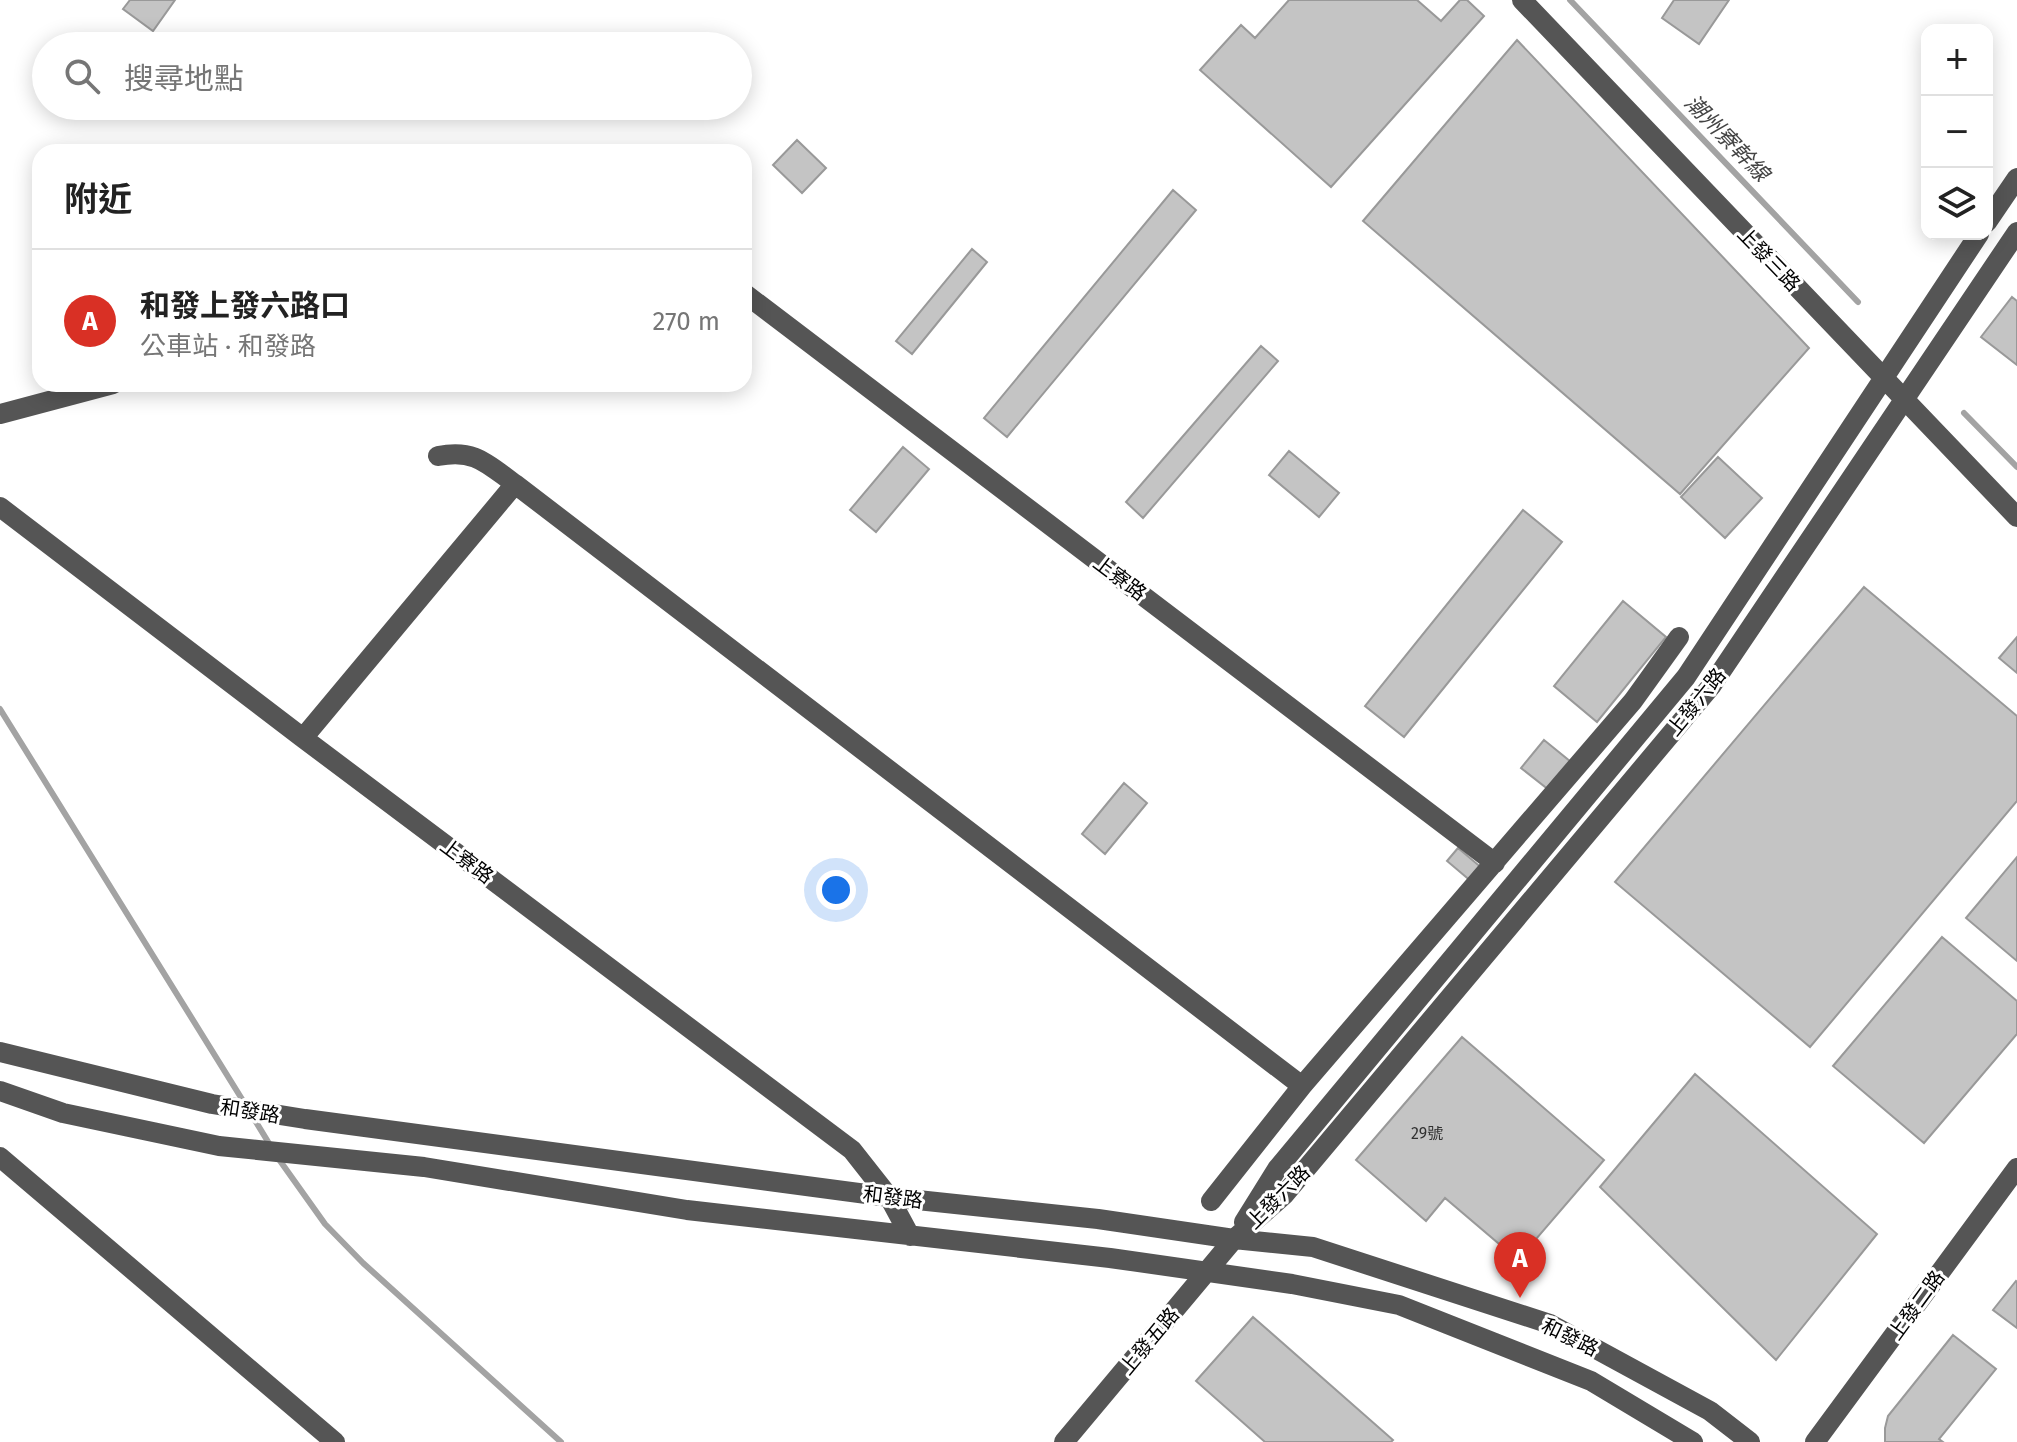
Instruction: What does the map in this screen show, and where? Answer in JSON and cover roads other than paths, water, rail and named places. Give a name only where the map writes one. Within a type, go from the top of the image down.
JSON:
[{"type":"street","name":"上發三路","points":[[1522,0],[2017,517]]},
{"type":"street","points":[[1993,213],[2017,178]]},
{"type":"street","name":"上發六路","points":[[1234,1239],[1284,1195],[1712,685],[2017,232]]},
{"type":"street","name":"上發六路","points":[[1234,1239],[1277,1169],[1686,677],[1975,240]]},
{"type":"street","name":"上寮路","points":[[752,299],[1495,863]]},
{"type":"street","points":[[0,414],[83,392]]},
{"type":"street","points":[[438,456],[457,452],[479,458],[515,484],[1302,1086]]},
{"type":"street","points":[[303,738],[515,484]]},
{"type":"street","name":"上寮路","points":[[0,507],[852,1150],[889,1197],[910,1236]]},
{"type":"street","points":[[1211,1201],[1302,1086],[1633,701],[1679,637]]},
{"type":"street","name":"和發路","points":[[0,1052],[212,1104],[305,1119],[889,1197],[1098,1219],[1313,1247],[1550,1324],[1710,1411],[1750,1442]]},
{"type":"street","name":"和發路","points":[[0,1091],[63,1113],[219,1146],[424,1167],[687,1210],[1110,1258],[1292,1284],[1399,1305],[1591,1381],[1693,1442]]},
{"type":"street","points":[[0,1157],[335,1442]]},
{"type":"street","name":"上發二路","points":[[1815,1442],[2017,1168]]},
{"type":"street","name":"上發五路","points":[[1064,1442],[1234,1239]]},
{"type":"waterway","name":"潮州寮幹線","points":[[1570,0],[1858,302]]},
{"type":"waterway","name":"潮州寮幹線","points":[[1964,413],[2017,467]]},
{"type":"waterway","points":[[0,709],[245,1104]]},
{"type":"waterway","points":[[253,1117],[270,1145]]},
{"type":"waterway","points":[[278,1158],[325,1224],[363,1263],[561,1442]]},
{"type":"place","name":"和發上發六路口","points":[[1520,1298]]}]
